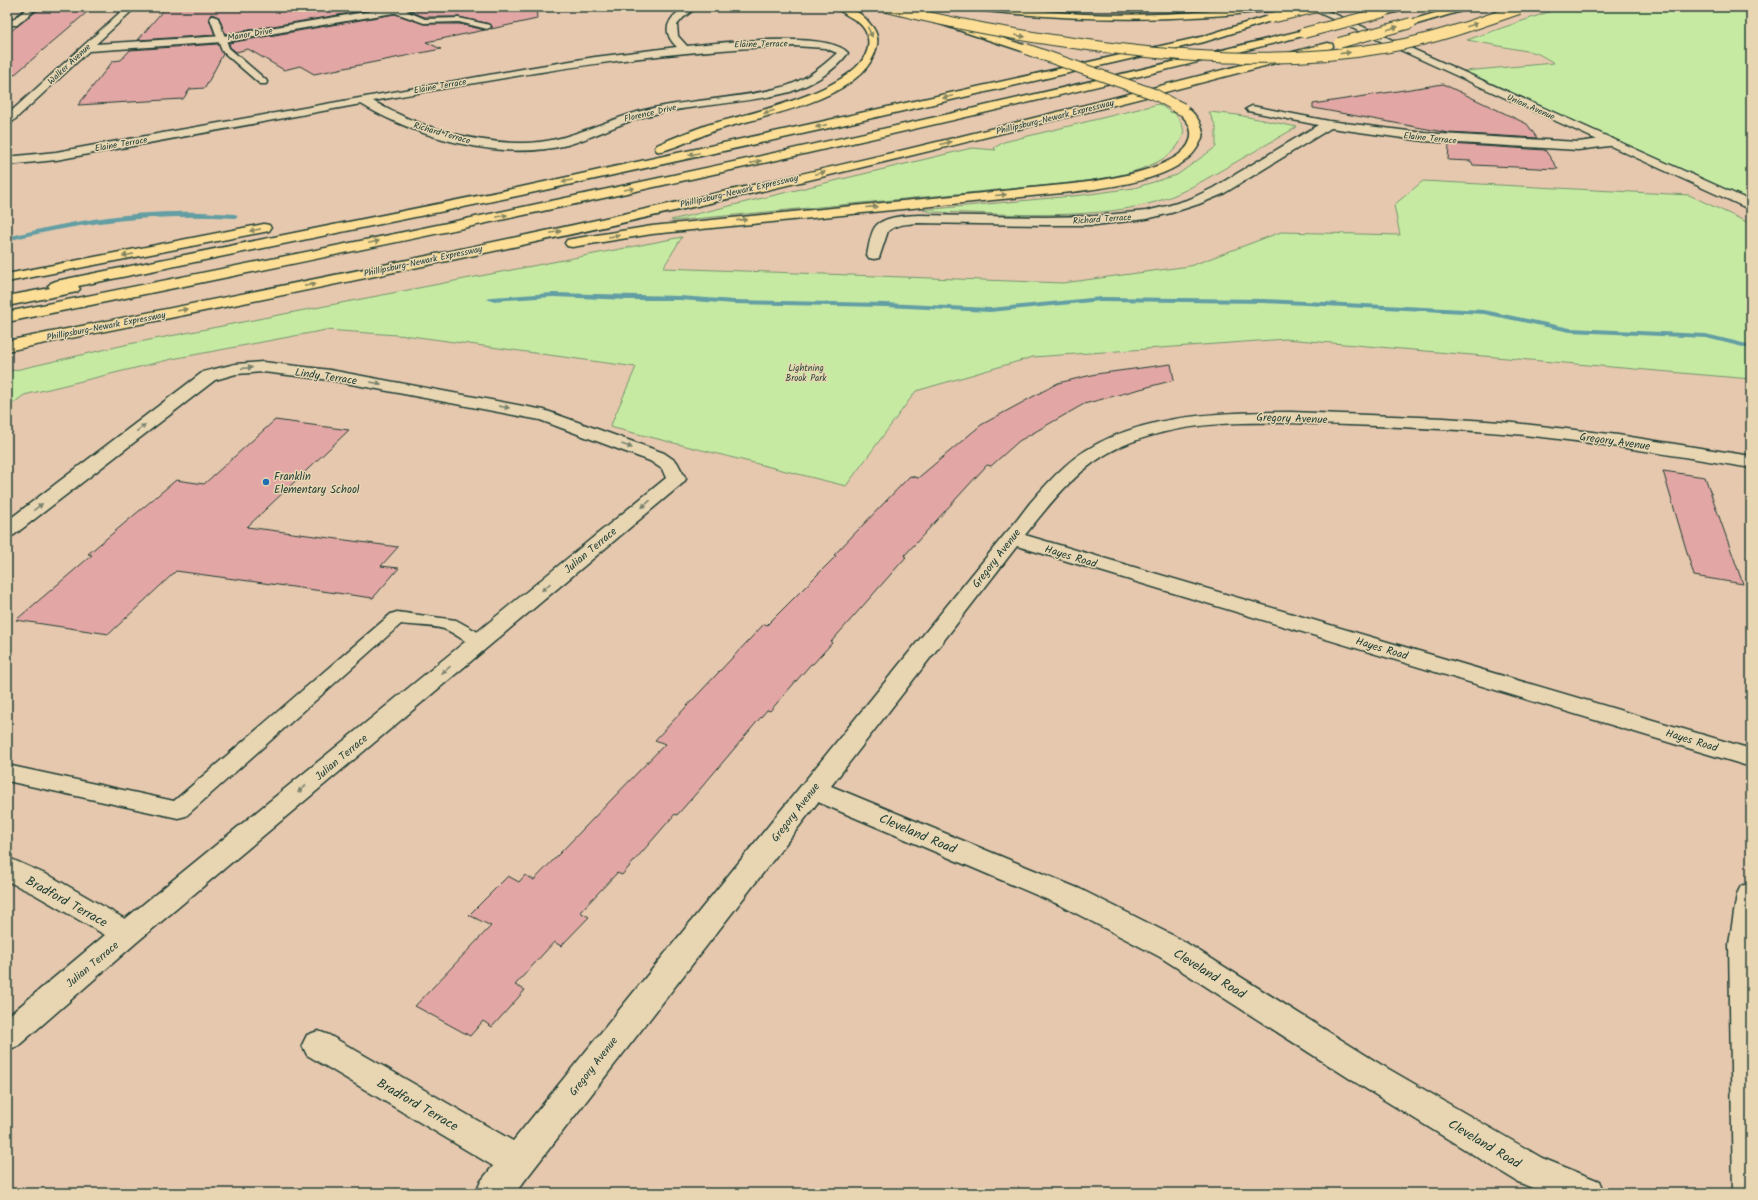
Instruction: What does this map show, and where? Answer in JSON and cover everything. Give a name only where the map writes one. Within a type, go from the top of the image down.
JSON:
[{"type":"highway","points":[[661,148],[712,127],[764,114],[812,98],[844,82],[870,57],[874,43],[872,35],[863,22],[841,7]]},
{"type":"highway","points":[[886,7],[958,24],[1056,42],[1150,53],[1240,58],[1328,55],[1389,47],[1441,34],[1522,8]]},
{"type":"highway","points":[[409,265],[515,254],[621,235],[687,226],[1106,184],[1156,171],[1174,162],[1187,153],[1194,143],[1197,133],[1195,123],[1182,109],[1154,94],[1026,49],[977,34],[904,7]]},
{"type":"highway","points":[[927,7],[961,23],[1026,49]]},
{"type":"highway","points":[[976,7],[1041,14],[1118,18],[1193,16],[1257,10],[1274,12]]},
{"type":"highway","points":[[831,112],[1274,12],[1318,7]]},
{"type":"highway","name":"Phillipsburg-Newark Expressway","points":[[7,317],[483,220],[742,165],[1086,87],[1299,30],[1373,7]]},
{"type":"highway","name":"Phillipsburg-Newark Expressway","points":[[7,301],[403,225],[627,178],[1405,7]]},
{"type":"highway","name":"Phillipsburg-Newark Expressway","points":[[7,346],[409,265],[879,160],[1270,62],[1465,7]]},
{"type":"highway","points":[[7,297],[460,204],[820,126],[1204,39],[1274,12]]},
{"type":"highway","points":[[768,173],[957,131],[1152,85],[1270,62]]},
{"type":"highway","points":[[638,153],[729,134]]},
{"type":"highway","points":[[7,321],[144,297],[686,190]]},
{"type":"highway","points":[[7,278],[275,226]]},
{"type":"street","name":"Walker Avenue","points":[[7,121],[131,7]]},
{"type":"street","name":"Manor Drive","points":[[86,48],[223,39],[410,7]]},
{"type":"street","points":[[684,48],[674,38],[672,27],[678,17],[692,7]]},
{"type":"street","name":"Union Avenue","points":[[1311,7],[1751,206]]},
{"type":"street","name":"Elaine Terrace","points":[[7,161],[56,156],[591,60],[684,48],[736,45],[809,44],[827,45],[838,49],[843,53],[820,74]]},
{"type":"street","name":"Florence Drive","points":[[479,144],[508,148],[551,145],[575,138],[620,120],[647,112],[786,90],[805,83],[820,74]]},
{"type":"street","name":"Richard Terrace","points":[[363,100],[379,110],[418,127],[479,144]]},
{"type":"street","name":"Elaine Terrace","points":[[1252,109],[1391,134],[1457,140],[1578,146],[1609,142]]},
{"type":"street","name":"Richard Terrace","points":[[874,255],[881,229],[891,223],[899,221],[1091,221],[1144,215],[1172,209],[1206,197],[1218,191],[1329,124]]},
{"type":"street","name":"Lindy Terrace","points":[[7,530],[209,376],[235,369],[264,367],[330,375],[544,415],[657,457],[670,466],[676,479]]},
{"type":"street","name":"Gregory Avenue","points":[[493,1193],[1038,506],[1067,473],[1097,451],[1115,442],[1156,429],[1201,420],[1275,417],[1433,423],[1536,431],[1615,440],[1751,462]]},
{"type":"street","name":"Julian Terrace","points":[[7,1036],[127,934],[676,479]]},
{"type":"street","name":"Hayes Road","points":[[1012,538],[1751,758]]},
{"type":"street","name":"Cleveland Road","points":[[813,789],[1070,897],[1170,948],[1369,1074],[1530,1170],[1587,1193]]},
{"type":"street","name":"Bradford Terrace","points":[[7,868],[44,886],[127,934]]},
{"type":"street","points":[[1750,1193],[1744,944],[1751,894]]},
{"type":"street","name":"Bradford Terrace","points":[[318,1045],[518,1162]]},
{"type":"lane","points":[[14,23],[34,7]]},
{"type":"lane","points":[[396,10],[424,21],[459,20],[487,28]]},
{"type":"lane","points":[[214,18],[223,39],[225,49],[263,82]]},
{"type":"lane","points":[[7,773],[178,810],[397,618],[449,624],[480,642]]},
{"type":"green space","points":[[1563,7],[1751,7],[1751,206],[1453,72],[1554,63],[1537,53],[1467,40]]},
{"type":"green space","points":[[1159,104],[1172,113],[1174,112],[1182,126],[1183,135],[1178,145],[1169,155],[1156,163],[1124,174],[1107,178],[1061,184],[671,220],[972,148],[996,150],[994,148],[1004,142]]},
{"type":"green space","points":[[1209,112],[1238,115],[1297,127],[1207,179],[1170,197],[1143,205],[1114,210],[1052,215],[931,212],[923,210],[1083,195],[1134,188],[1177,175],[1216,147],[1216,127]]},
{"type":"green space","name":"Lightning Brook Park","points":[[1423,181],[1689,195],[1751,224],[1751,379],[1286,339],[1033,357],[916,391],[846,486],[610,427],[636,367],[411,336],[326,330],[172,359],[24,395],[7,408],[7,372],[129,344],[682,237],[663,268],[1063,283],[1190,266],[1281,232],[1400,235],[1394,205]]},
{"type":"building","points":[[42,7],[93,7],[7,81],[7,34]]},
{"type":"building","points":[[166,7],[386,7],[225,34],[219,17],[211,14],[209,19],[215,35],[138,40]]},
{"type":"building","points":[[417,7],[536,7],[537,19],[491,29],[492,26],[490,24],[459,17],[425,17],[411,12]]},
{"type":"building","points":[[395,14],[424,24],[459,24],[485,30],[426,42],[441,49],[314,74],[300,66],[284,70],[248,49],[236,52],[230,47],[229,43]]},
{"type":"building","points":[[218,44],[223,54],[205,88],[190,89],[183,99],[78,105],[113,61],[121,60],[130,50]]},
{"type":"building","points":[[1443,84],[1527,124],[1537,138],[1449,133],[1313,108],[1313,104]]},
{"type":"building","points":[[1449,144],[1545,150],[1558,169],[1473,165],[1471,161],[1448,160]]},
{"type":"building","points":[[1171,364],[1174,380],[1084,404],[1019,441],[991,466],[987,465],[904,556],[906,557],[831,642],[832,643],[813,664],[811,664],[770,711],[767,710],[677,815],[675,814],[622,875],[617,873],[580,912],[589,917],[561,946],[554,942],[515,985],[525,990],[492,1027],[483,1021],[470,1036],[415,1006],[491,926],[469,915],[508,876],[519,882],[525,875],[534,880],[665,744],[655,740],[764,624],[767,625],[836,556],[834,555],[910,476],[918,478],[981,425],[1058,383],[1096,374]]},
{"type":"building","name":"Franklin Elementary School","points":[[275,420],[349,430],[247,527],[398,547],[381,566],[399,568],[373,598],[176,571],[109,634],[16,620],[92,555],[88,554],[176,480],[204,484]]},
{"type":"building","points":[[1663,471],[1705,477],[1743,584],[1694,576]]},
{"type":"waterway","points":[[7,239],[49,229],[114,219],[187,214],[235,216]]},
{"type":"waterway","points":[[491,299],[553,295],[628,298],[680,298],[734,302],[885,305],[990,310],[1101,299],[1264,301],[1484,312],[1570,330],[1706,336],[1751,347]]},
{"type":"place","name":"Franklin Elementary School","points":[[266,482]]}]
